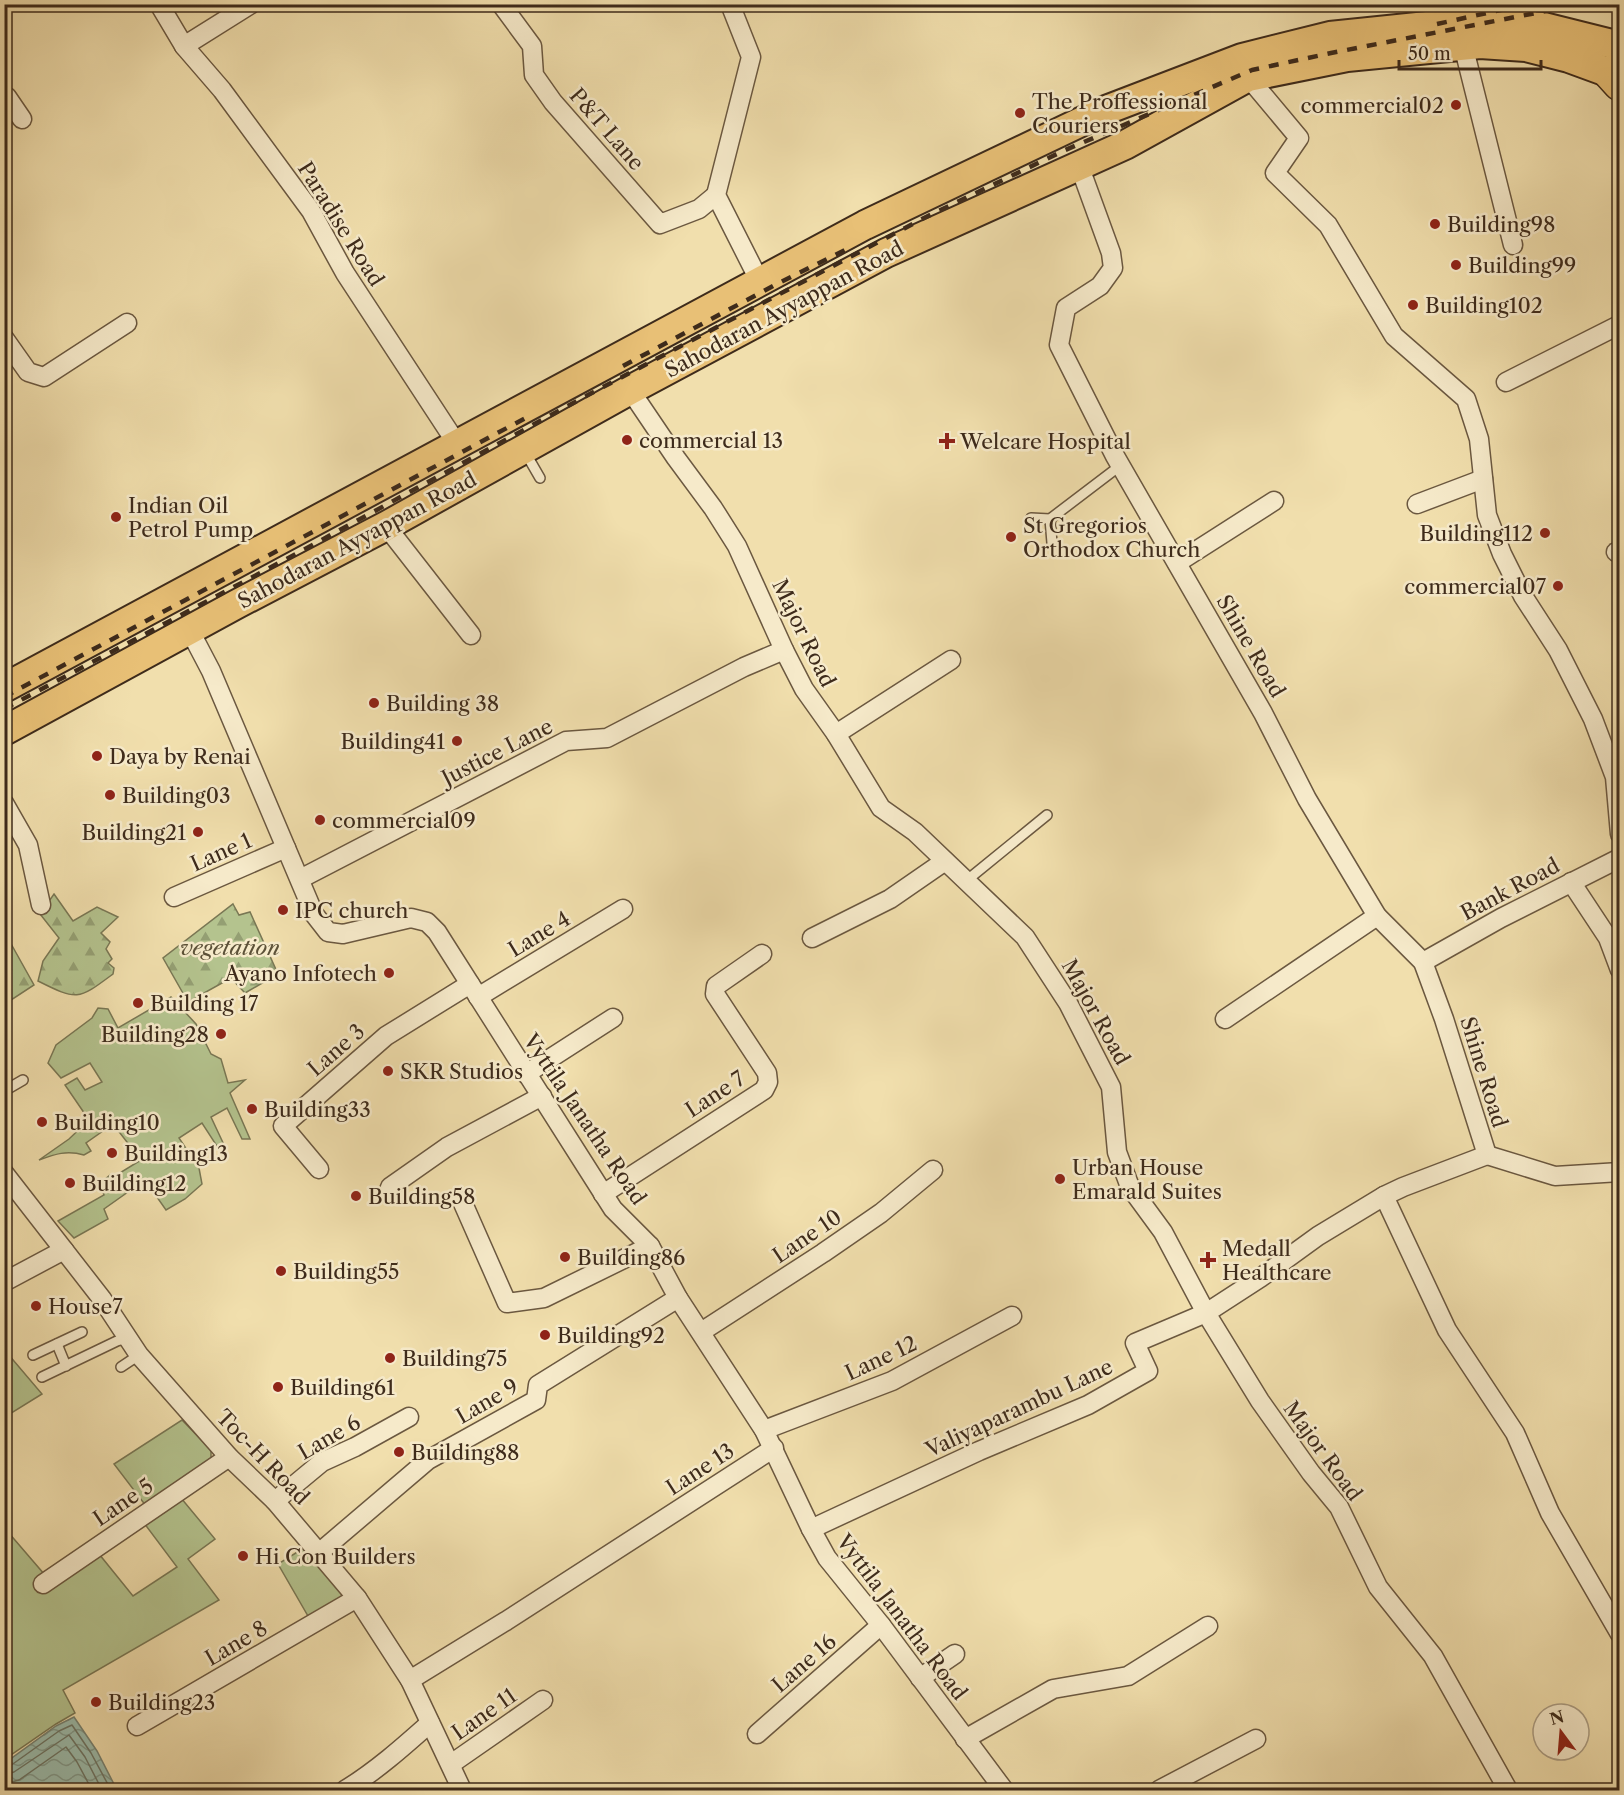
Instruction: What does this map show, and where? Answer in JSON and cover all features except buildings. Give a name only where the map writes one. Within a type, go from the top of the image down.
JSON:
[{"type":"main road","points":[[1464,33],[1525,4]]},
{"type":"main road","name":"Sahodaran Ayyappan Road","points":[[4,688],[865,225],[1106,110],[1242,58],[1330,36],[1464,33],[1617,69]]},
{"type":"main road","name":"Sahodaran Ayyappan Road","points":[[4,731],[886,253],[1125,145],[1248,76],[1464,33]]},
{"type":"main road","points":[[981,169],[996,202]]},
{"type":"street","name":"Paradise Road","points":[[159,4],[184,46],[222,90],[311,210],[345,273],[457,444]]},
{"type":"street","points":[[184,46],[251,4]]},
{"type":"street","name":"P&T Lane","points":[[501,4],[532,46],[534,75],[553,102],[660,224],[699,210],[716,195]]},
{"type":"street","points":[[730,4],[752,57],[716,195],[760,282]]},
{"type":"street","points":[[1464,33],[1513,245]]},
{"type":"street","points":[[1248,76],[1299,138],[1275,173],[1328,225],[1394,336],[1466,399],[1479,439],[1487,515],[1523,596],[1558,650],[1593,719],[1615,777],[1620,834]]},
{"type":"street","points":[[4,97],[7,97],[22,119]]},
{"type":"street","name":"Shine Road","points":[[1079,165],[1111,253],[1113,268],[1100,286],[1066,308],[1059,345],[1121,465],[1263,713],[1307,799],[1377,916],[1423,962],[1444,1019],[1487,1155]]},
{"type":"street","points":[[4,339],[28,372],[44,377],[127,323]]},
{"type":"street","points":[[1506,382],[1620,326]]},
{"type":"street","name":"Major Road","points":[[630,390],[737,546],[804,689],[836,734],[881,808],[915,832],[1025,937],[1068,1003],[1112,1087],[1118,1152],[1130,1187],[1163,1232],[1206,1313],[1260,1401],[1311,1473],[1339,1507],[1378,1587],[1433,1656],[1509,1791]]},
{"type":"street","points":[[1417,504],[1483,479]]},
{"type":"street","points":[[1177,563],[1274,501]]},
{"type":"street","points":[[386,526],[471,635]]},
{"type":"street","name":"Vyttila Janatha Road","points":[[189,630],[211,671],[314,914],[328,932],[343,934],[411,918],[427,922],[437,932],[603,1194],[614,1209],[650,1246],[678,1298],[764,1430],[826,1558],[881,1625],[1000,1789]]},
{"type":"street","name":"Justice Lane","points":[[300,879],[566,741],[607,738],[744,667],[784,650]]},
{"type":"street","points":[[836,734],[951,660]]},
{"type":"street","points":[[4,803],[28,845],[41,905]]},
{"type":"street","name":"Lane 1","points":[[174,897],[286,848]]},
{"type":"street","name":"Bank Road","points":[[1423,962],[1501,918],[1620,858]]},
{"type":"street","points":[[812,938],[890,899],[945,861]]},
{"type":"street","points":[[1571,882],[1608,938],[1620,970]]},
{"type":"street","name":"Lane 4","points":[[474,991],[623,909]]},
{"type":"street","points":[[1225,1019],[1377,916]]},
{"type":"street","name":"Lane 7","points":[[603,1194],[764,1090],[768,1082],[767,1072],[715,994],[716,986],[762,954]]},
{"type":"street","name":"Lane 3","points":[[319,1169],[283,1126],[386,1036],[474,991]]},
{"type":"street","points":[[526,1074],[614,1018]]},
{"type":"street","points":[[390,1187],[447,1147],[542,1096]]},
{"type":"street","points":[[1206,1313],[1318,1236],[1384,1196],[1404,1186],[1487,1155],[1555,1176],[1620,1172]]},
{"type":"street","name":"Lane 10","points":[[701,1332],[824,1254],[881,1213],[933,1170]]},
{"type":"street","name":"Toc-H Road","points":[[4,1173],[102,1299],[139,1355],[229,1457],[275,1501],[357,1598],[410,1680],[462,1791]]},
{"type":"street","points":[[1384,1196],[1447,1330],[1515,1433],[1550,1513],[1620,1634]]},
{"type":"street","points":[[462,1201],[507,1304],[544,1298],[650,1246]]},
{"type":"street","points":[[4,1281],[64,1250]]},
{"type":"street","name":"Lane 9","points":[[320,1552],[428,1460],[536,1400],[538,1384],[678,1298]]},
{"type":"street","name":"Valiyaparambu Lane","points":[[811,1529],[979,1451],[1088,1405],[1148,1371],[1135,1343],[1206,1313]]},
{"type":"street","name":"Lane 12","points":[[764,1430],[892,1381],[1012,1316]]},
{"type":"street","name":"Lane 6","points":[[275,1501],[322,1462],[355,1448],[409,1417]]},
{"type":"street","name":"Lane 13","points":[[410,1680],[506,1621],[774,1448]]},
{"type":"street","name":"Lane 5","points":[[43,1584],[229,1457]]},
{"type":"street","name":"Lane 8","points":[[137,1726],[357,1598]]},
{"type":"street","name":"Lane 16","points":[[757,1734],[881,1625]]},
{"type":"street","points":[[965,1739],[1053,1689],[1128,1676],[1208,1626]]},
{"type":"street","points":[[920,1678],[955,1654]]},
{"type":"street","name":"Lane 11","points":[[451,1764],[543,1700]]},
{"type":"street","points":[[345,1791],[364,1779],[430,1723]]},
{"type":"street","points":[[1159,1791],[1256,1739]]},
{"type":"lane","points":[[524,450],[540,478]]},
{"type":"lane","points":[[1031,518],[1050,519],[1121,465]]},
{"type":"lane","points":[[1050,519],[1052,543]]},
{"type":"lane","points":[[966,881],[1047,816]]},
{"type":"lane","points":[[4,1091],[23,1080]]},
{"type":"lane","points":[[33,1355],[82,1332]]},
{"type":"lane","points":[[42,1377],[117,1341],[128,1338]]},
{"type":"lane","points":[[57,1344],[66,1366]]},
{"type":"lane","points":[[121,1367],[139,1355]]},
{"type":"green space","points":[[54,894],[73,921],[97,907],[118,917],[101,933],[110,942],[106,949],[112,959],[108,963],[114,968],[113,974],[92,989],[77,995],[62,992],[38,981],[43,961],[59,938],[40,914]]},
{"type":"green space","name":"vegetation","points":[[233,904],[239,915],[250,912],[278,974],[245,993],[231,978],[188,1002],[163,958]]},
{"type":"green space","points":[[5,933],[34,985],[4,1004]]},
{"type":"green space","name":"vegetation","points":[[171,997],[196,1024],[211,1054],[221,1059],[228,1083],[245,1080],[230,1093],[250,1139],[242,1139],[227,1108],[211,1117],[225,1147],[222,1154],[202,1123],[179,1138],[199,1168],[202,1184],[185,1199],[166,1210],[145,1180],[104,1209],[108,1219],[74,1238],[58,1221],[104,1195],[101,1187],[103,1181],[110,1175],[115,1176],[141,1160],[113,1124],[86,1143],[91,1151],[84,1155],[61,1153],[39,1160],[69,1139],[89,1120],[65,1085],[77,1078],[85,1090],[102,1082],[90,1063],[61,1078],[48,1063],[56,1045],[92,1018],[98,1008],[108,1009],[118,1028]]},
{"type":"green space","points":[[8,1354],[42,1394],[5,1417],[5,1356]]},
{"type":"green space","points":[[182,1420],[211,1450],[211,1458],[146,1506],[114,1464]]},
{"type":"green space","points":[[181,1498],[215,1539],[188,1559],[219,1600],[63,1690],[75,1713],[5,1759],[5,1534],[8,1532],[45,1575],[99,1554],[133,1596],[177,1567],[144,1523]]},
{"type":"green space","points":[[307,1546],[344,1590],[341,1598],[308,1616],[278,1564]]},
{"type":"water","points":[[74,1717],[97,1751],[117,1790],[5,1790],[5,1763],[56,1726]]},
{"type":"railway","points":[[1437,24],[1528,4]]},
{"type":"railway","points":[[4,709],[586,396],[924,218],[1063,151],[1252,70],[1582,4]]},
{"type":"railway","points":[[623,366],[849,248]]},
{"type":"railway","points":[[4,697],[533,414]]},
{"type":"place","name":"commercial02","points":[[1456,105]]},
{"type":"place","name":"The Proffessional Couriers","points":[[1020,113]]},
{"type":"place","name":"Building98","points":[[1435,224]]},
{"type":"place","name":"Building99","points":[[1456,265]]},
{"type":"place","name":"Building102","points":[[1413,305]]},
{"type":"place","name":"commercial 13","points":[[627,440]]},
{"type":"place","name":"Welcare Hospital","points":[[947,441]]},
{"type":"place","name":"Indian Oil Petrol Pump","points":[[116,517]]},
{"type":"place","name":"Building112","points":[[1545,533]]},
{"type":"place","name":"St Gregorios Orthodox Church","points":[[1011,537]]},
{"type":"place","name":"commercial07","points":[[1558,586]]},
{"type":"place","name":"Building 38","points":[[374,703]]},
{"type":"place","name":"Building41","points":[[457,741]]},
{"type":"place","name":"Daya by Renai","points":[[97,756]]},
{"type":"place","name":"Building03","points":[[110,795]]},
{"type":"place","name":"commercial09","points":[[320,820]]},
{"type":"place","name":"Building21","points":[[198,832]]},
{"type":"place","name":"IPC church","points":[[283,910]]},
{"type":"place","name":"Ayano Infotech","points":[[389,973]]},
{"type":"place","name":"Building 17","points":[[138,1003]]},
{"type":"place","name":"Building28","points":[[221,1034]]},
{"type":"place","name":"SKR Studios","points":[[388,1071]]},
{"type":"place","name":"Building33","points":[[252,1109]]},
{"type":"place","name":"Building10","points":[[42,1122]]},
{"type":"place","name":"Building13","points":[[112,1153]]},
{"type":"place","name":"Urban House Emarald Suites","points":[[1060,1179]]},
{"type":"place","name":"Building12","points":[[70,1183]]},
{"type":"place","name":"Building58","points":[[356,1196]]},
{"type":"place","name":"Building86","points":[[565,1257]]},
{"type":"place","name":"Medall Healthcare","points":[[1208,1260]]},
{"type":"place","name":"Building55","points":[[281,1271]]},
{"type":"place","name":"House7","points":[[36,1306]]},
{"type":"place","name":"Building92","points":[[545,1335]]},
{"type":"place","name":"Building75","points":[[390,1358]]},
{"type":"place","name":"Building61","points":[[278,1387]]},
{"type":"place","name":"Building88","points":[[399,1452]]},
{"type":"place","name":"Hi Con Builders","points":[[243,1556]]},
{"type":"place","name":"Building23","points":[[96,1702]]}]
